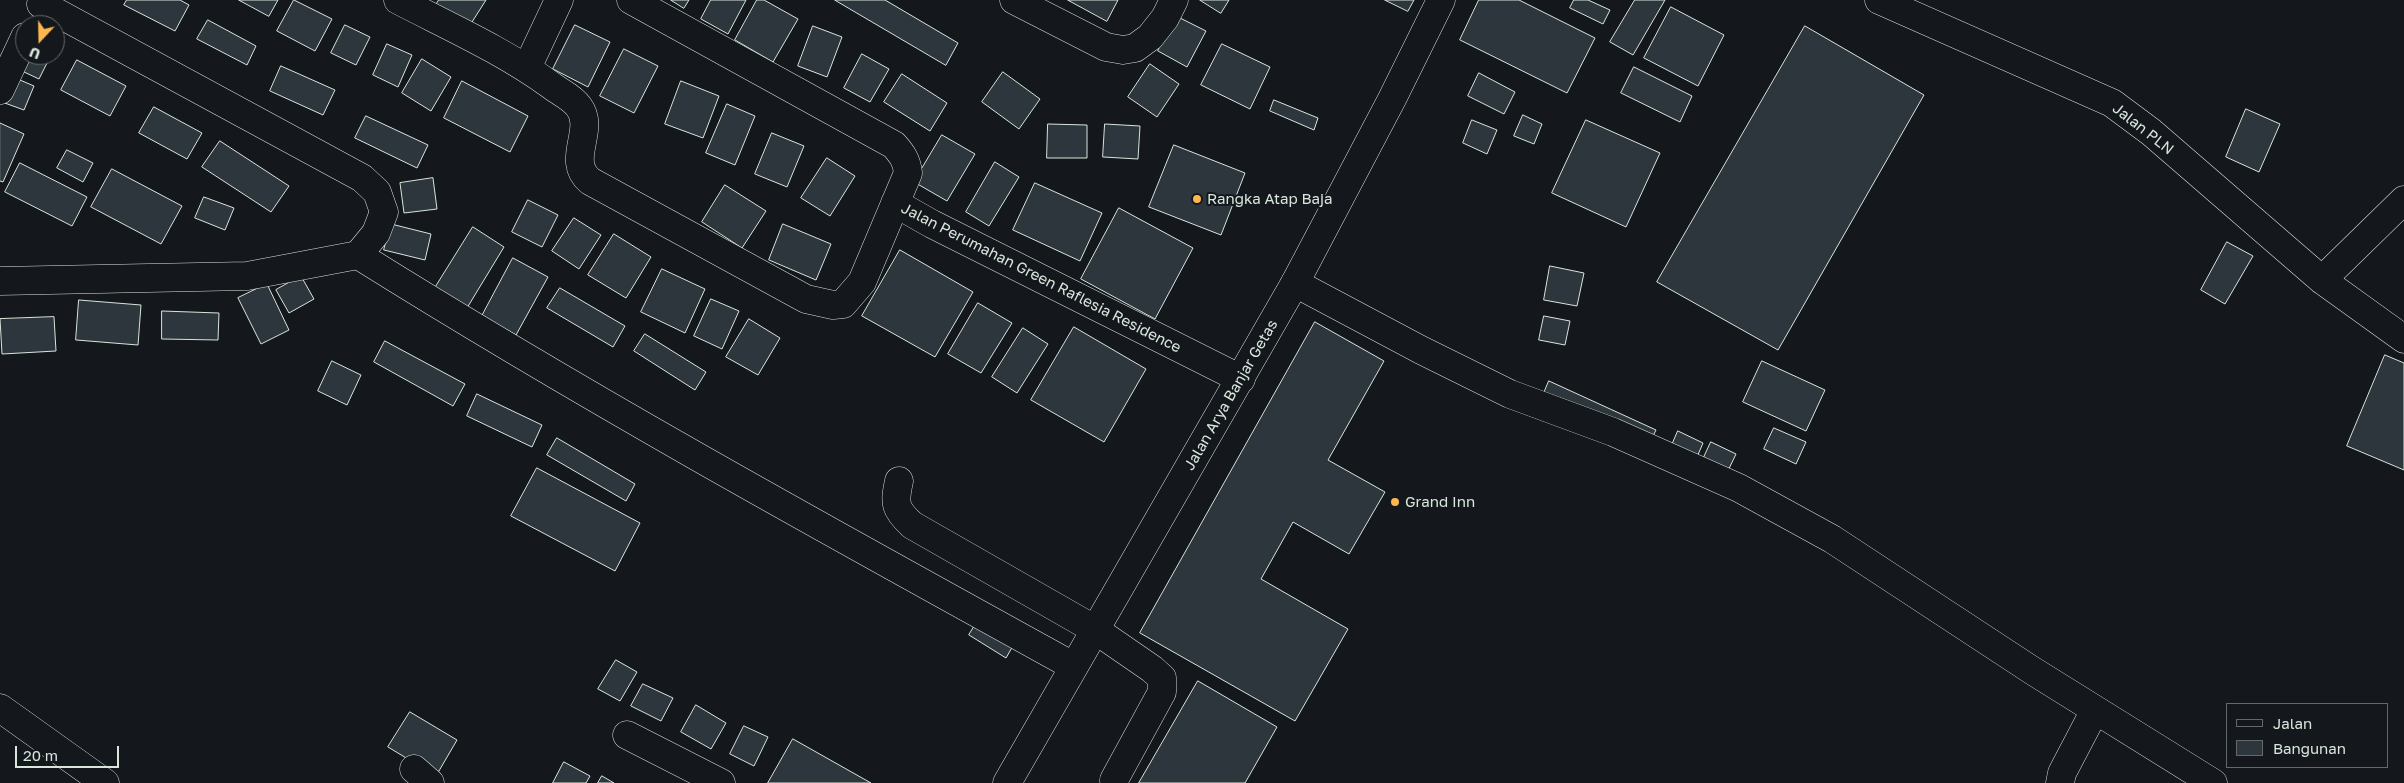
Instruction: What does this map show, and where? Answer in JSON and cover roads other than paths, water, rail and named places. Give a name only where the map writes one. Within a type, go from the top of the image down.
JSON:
[{"type":"main road","name":"Jalan Perumahan Green Raflesia Residence","points":[[398,0],[527,68],[569,97],[580,108],[585,121],[579,167],[586,178],[806,299],[833,305],[843,304],[852,295],[862,282],[895,203],[932,224],[1241,379]]},
{"type":"main road","points":[[527,68],[559,0]]},
{"type":"main road","points":[[631,0],[894,145],[908,164],[908,173],[895,203]]},
{"type":"main road","points":[[1014,0],[1106,47],[1123,50],[1135,48],[1150,37],[1165,18],[1174,0]]},
{"type":"main road","name":"Jalan Arya Banjar Getas","points":[[1007,783],[1296,283],[1392,99],[1441,0]]},
{"type":"main road","name":"Jalan PLN","points":[[1879,0],[2112,103],[2151,132],[2322,280],[2404,339]]},
{"type":"main road","points":[[0,281],[247,276],[358,255],[376,233],[384,212],[377,192],[362,178],[38,10]]},
{"type":"main road","points":[[0,90],[15,59]]},
{"type":"main road","points":[[2322,280],[2404,200]]},
{"type":"main road","points":[[358,255],[460,319],[740,482],[1073,666]]},
{"type":"main road","points":[[1296,283],[1421,350],[1510,394],[1613,432],[1739,488],[1832,539],[2095,710],[2213,783]]},
{"type":"main road","points":[[899,481],[895,499],[898,512],[912,525],[1094,630],[1152,669],[1162,678],[1162,692],[1114,780]]},
{"type":"main road","points":[[0,708],[105,783]]},
{"type":"main road","points":[[2060,783],[2062,773],[2095,710]]},
{"type":"main road","points":[[627,735],[721,783]]},
{"type":"place","name":"Rangka Atap Baja","points":[[1197,199]]},
{"type":"place","name":"Grand Inn","points":[[1395,502]]}]
